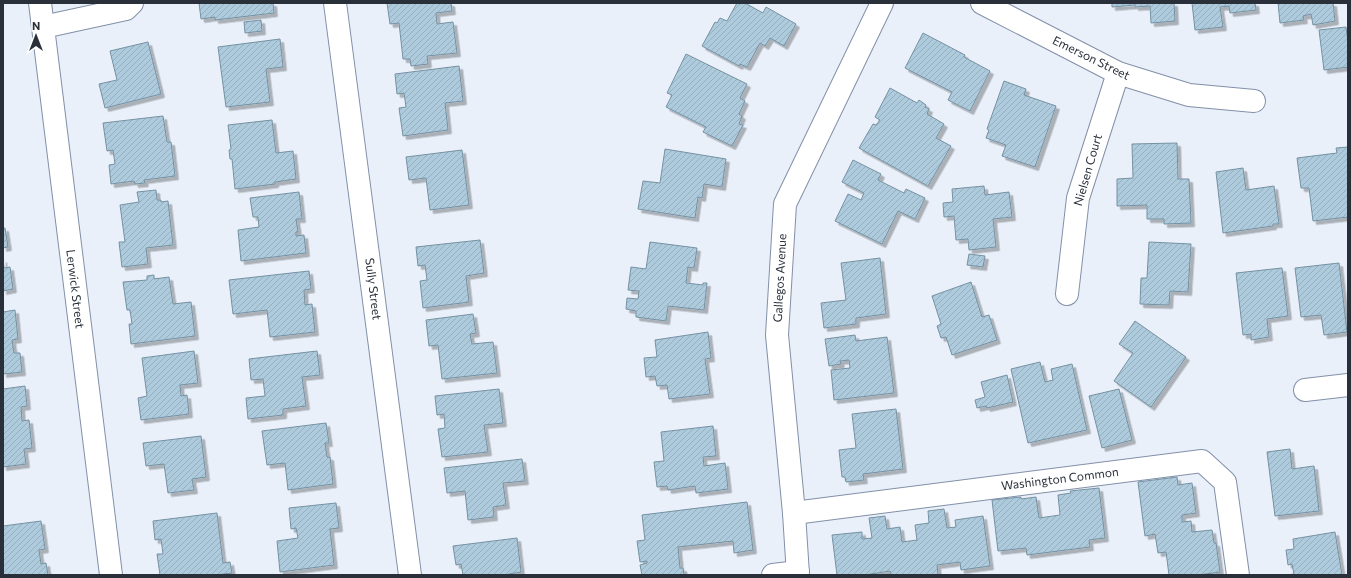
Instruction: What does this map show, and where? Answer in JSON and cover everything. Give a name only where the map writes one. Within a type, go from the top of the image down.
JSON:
[{"type":"street","name":"Lerwick Street","points":[[40,3],[111,575]]},
{"type":"street","points":[[43,27],[126,9],[132,3]]},
{"type":"street","name":"Sully Street","points":[[335,3],[410,575]]},
{"type":"street","name":"Gallegos Avenue","points":[[798,574],[794,513],[777,335],[785,204],[882,3]]},
{"type":"street","name":"Emerson Street","points":[[982,3],[1118,73],[1189,95],[1254,101]]},
{"type":"street","name":"Nielsen Court","points":[[1067,294],[1078,198],[1118,73]]},
{"type":"street","points":[[1305,390],[1348,385]]},
{"type":"street","name":"Washington Common","points":[[794,513],[1202,461],[1225,482],[1238,575]]},
{"type":"street","points":[[774,575],[798,574]]},
{"type":"building","points":[[199,3],[273,3],[274,13],[215,20],[215,17],[201,19]]},
{"type":"building","points":[[387,3],[451,3],[452,11],[436,13],[437,24],[453,22],[457,53],[427,56],[428,64],[411,66],[410,59],[403,59],[399,23],[390,24]]},
{"type":"building","points":[[737,3],[745,3],[763,13],[766,7],[796,24],[784,46],[770,38],[765,46],[760,43],[747,67],[740,64],[739,66],[702,46],[715,22],[717,23],[720,18],[727,21]]},
{"type":"building","points":[[1112,3],[1174,3],[1175,21],[1151,23],[1150,6],[1135,7],[1135,5],[1112,7]]},
{"type":"building","points":[[1192,3],[1255,3],[1256,10],[1230,13],[1229,6],[1220,7],[1223,27],[1195,30]]},
{"type":"building","points":[[1278,3],[1333,3],[1335,21],[1313,25],[1311,14],[1303,16],[1304,20],[1280,23]]},
{"type":"building","points":[[261,20],[262,31],[245,33],[244,22]]},
{"type":"building","points":[[1346,27],[1348,42],[1348,67],[1324,70],[1319,30]]},
{"type":"building","points":[[923,33],[965,55],[964,57],[990,71],[970,111],[948,100],[952,92],[905,68]]},
{"type":"building","points":[[280,39],[283,67],[266,69],[270,102],[226,107],[218,47]]},
{"type":"building","points":[[148,42],[161,94],[105,108],[99,84],[117,80],[110,51]]},
{"type":"building","points":[[686,54],[747,84],[740,98],[745,101],[739,114],[742,116],[739,124],[743,125],[732,146],[703,132],[706,127],[666,107],[672,95],[667,93]]},
{"type":"building","points":[[459,66],[463,101],[445,103],[448,130],[403,136],[399,108],[406,107],[404,93],[397,94],[395,74]]},
{"type":"building","points":[[1004,81],[1026,89],[1024,95],[1056,106],[1035,167],[1002,156],[1006,145],[986,138],[989,130],[987,129]]},
{"type":"building","points":[[890,88],[917,103],[919,100],[929,109],[927,114],[944,124],[936,138],[951,146],[928,186],[859,148],[873,124],[876,125],[880,120],[875,117]]},
{"type":"building","points":[[163,116],[167,142],[171,142],[175,176],[144,180],[145,183],[135,184],[134,181],[111,184],[109,165],[115,164],[113,150],[107,151],[103,123]]},
{"type":"building","points":[[272,120],[276,153],[293,151],[296,179],[275,182],[275,184],[235,189],[232,159],[230,159],[229,150],[231,149],[228,125]]},
{"type":"building","points":[[1177,143],[1178,179],[1189,179],[1191,223],[1164,224],[1164,219],[1147,219],[1147,205],[1117,206],[1117,179],[1133,178],[1132,144]]},
{"type":"building","points":[[1348,147],[1348,217],[1313,221],[1309,188],[1301,188],[1297,158],[1337,153],[1336,148]]},
{"type":"building","points":[[665,149],[726,159],[722,187],[704,184],[702,198],[698,197],[695,218],[638,209],[643,181],[660,183]]},
{"type":"building","points":[[462,150],[469,205],[430,210],[426,178],[409,180],[406,157]]},
{"type":"building","points":[[853,160],[881,174],[878,180],[904,193],[906,189],[925,198],[915,219],[898,211],[882,244],[835,221],[848,194],[861,200],[864,193],[842,182]]},
{"type":"building","points":[[1243,168],[1246,190],[1274,186],[1279,224],[1223,233],[1216,172]]},
{"type":"building","points":[[984,186],[985,195],[1009,192],[1012,217],[993,219],[996,247],[969,250],[968,239],[956,240],[954,216],[944,217],[943,203],[953,202],[952,189]]},
{"type":"building","points":[[156,190],[157,200],[161,200],[161,202],[168,201],[173,245],[146,248],[148,264],[122,267],[119,242],[125,242],[120,205],[139,202],[137,192]]},
{"type":"building","points":[[299,192],[302,219],[296,219],[298,232],[296,232],[296,236],[304,235],[306,253],[241,261],[238,230],[259,227],[258,217],[253,217],[250,198]]},
{"type":"building","points":[[3,228],[5,228],[8,247],[3,248]]},
{"type":"building","points":[[480,240],[484,273],[466,276],[469,302],[423,308],[420,281],[427,280],[425,265],[418,266],[416,247]]},
{"type":"building","points":[[650,242],[697,248],[694,268],[688,267],[686,283],[703,285],[703,283],[707,283],[704,310],[668,306],[666,321],[636,317],[636,311],[626,309],[627,298],[638,299],[639,291],[628,290],[631,267],[646,269]]},
{"type":"building","points":[[1149,242],[1191,244],[1188,292],[1170,291],[1169,305],[1140,304],[1141,278],[1147,278]]},
{"type":"building","points":[[969,254],[985,256],[983,267],[967,265]]},
{"type":"building","points":[[880,258],[886,314],[856,318],[856,324],[824,328],[821,303],[846,300],[841,263]]},
{"type":"building","points":[[3,259],[4,268],[10,267],[13,289],[3,291]]},
{"type":"building","points":[[1339,263],[1347,332],[1324,335],[1321,315],[1301,317],[1295,268]]},
{"type":"building","points":[[1282,268],[1288,316],[1267,319],[1269,337],[1251,340],[1251,334],[1243,335],[1236,273]]},
{"type":"building","points":[[309,271],[311,289],[304,290],[305,305],[312,304],[315,332],[270,337],[267,310],[233,314],[229,280]]},
{"type":"building","points":[[154,275],[154,279],[169,277],[173,304],[191,302],[195,336],[131,344],[129,324],[132,324],[130,310],[127,310],[123,282],[147,280],[147,276]]},
{"type":"building","points":[[971,282],[982,317],[989,315],[997,340],[952,355],[946,337],[941,338],[937,326],[941,324],[932,296]]},
{"type":"building","points":[[15,310],[18,339],[12,340],[14,353],[20,353],[22,372],[3,374],[3,312]]},
{"type":"building","points":[[473,314],[476,333],[470,334],[472,344],[493,342],[497,373],[442,379],[438,345],[429,346],[426,320]]},
{"type":"building","points":[[1135,321],[1186,357],[1151,407],[1114,381],[1133,353],[1119,344]]},
{"type":"building","points":[[708,332],[711,358],[705,359],[710,394],[669,399],[667,385],[657,386],[655,376],[646,377],[644,358],[657,357],[655,340]]},
{"type":"building","points":[[855,335],[856,341],[887,337],[894,393],[834,400],[831,370],[850,368],[849,360],[840,361],[841,364],[829,366],[825,339]]},
{"type":"building","points":[[194,351],[198,383],[180,385],[181,396],[187,395],[189,414],[141,420],[138,398],[147,396],[142,358]]},
{"type":"building","points":[[317,351],[320,375],[302,377],[306,406],[283,409],[283,415],[248,419],[246,398],[265,396],[263,379],[251,380],[249,359]]},
{"type":"building","points":[[1040,362],[1045,382],[1053,380],[1051,369],[1072,364],[1087,430],[1028,443],[1011,369]]},
{"type":"building","points":[[1007,375],[1013,402],[987,408],[986,406],[977,408],[975,400],[985,397],[981,382]]},
{"type":"building","points":[[25,386],[27,406],[21,407],[22,421],[29,420],[32,448],[24,449],[26,464],[3,467],[3,389]]},
{"type":"building","points":[[499,389],[503,423],[484,425],[488,452],[442,457],[438,429],[445,428],[444,414],[437,415],[435,396]]},
{"type":"building","points":[[1119,389],[1132,440],[1102,448],[1089,396]]},
{"type":"building","points":[[896,409],[903,469],[863,474],[864,480],[846,482],[845,477],[842,477],[839,450],[856,448],[852,414]]},
{"type":"building","points":[[326,423],[329,443],[325,443],[327,457],[330,457],[333,484],[288,490],[285,463],[267,465],[262,431]]},
{"type":"building","points":[[713,426],[716,456],[703,457],[704,466],[725,463],[728,489],[696,493],[695,486],[668,490],[667,486],[657,487],[654,462],[664,461],[661,432]]},
{"type":"building","points":[[201,436],[206,477],[192,479],[194,490],[168,493],[164,464],[146,466],[143,443]]},
{"type":"building","points":[[1290,449],[1292,469],[1314,466],[1319,511],[1275,516],[1267,452]]},
{"type":"building","points":[[522,459],[525,481],[503,483],[506,505],[493,507],[494,517],[468,520],[465,491],[447,493],[444,468]]},
{"type":"building","points":[[1177,477],[1178,485],[1192,483],[1196,513],[1182,515],[1182,522],[1191,521],[1192,532],[1212,530],[1214,543],[1216,543],[1220,572],[1199,575],[1169,575],[1166,552],[1158,553],[1155,534],[1145,536],[1138,482]]},
{"type":"building","points":[[1099,488],[1105,538],[1089,540],[1090,547],[1027,555],[1026,548],[998,551],[992,500],[1036,497],[1039,518],[1060,515],[1058,495],[1071,493],[1070,491]]},
{"type":"building","points":[[747,502],[753,550],[734,553],[733,541],[678,547],[680,568],[683,568],[684,575],[642,575],[640,565],[647,563],[647,561],[640,562],[637,541],[645,540],[642,515]]},
{"type":"building","points":[[336,503],[339,528],[330,529],[334,565],[280,572],[277,541],[298,538],[296,528],[291,529],[289,508]]},
{"type":"building","points":[[944,509],[947,528],[956,527],[955,520],[983,516],[990,566],[961,570],[960,562],[937,565],[938,575],[891,575],[890,571],[865,575],[837,575],[832,535],[862,532],[862,539],[872,538],[869,518],[885,516],[887,529],[900,527],[902,542],[917,540],[915,525],[929,523],[928,511]]},
{"type":"building","points":[[217,513],[223,563],[230,562],[232,573],[216,575],[160,575],[157,554],[163,554],[161,539],[155,540],[153,521]]},
{"type":"building","points":[[41,521],[45,549],[39,550],[41,564],[46,563],[48,575],[3,575],[3,526]]},
{"type":"building","points":[[1335,532],[1342,575],[1287,575],[1294,574],[1292,564],[1288,565],[1286,550],[1294,549],[1293,539]]},
{"type":"building","points":[[517,538],[521,572],[509,575],[463,575],[461,564],[456,565],[453,546]]}]
